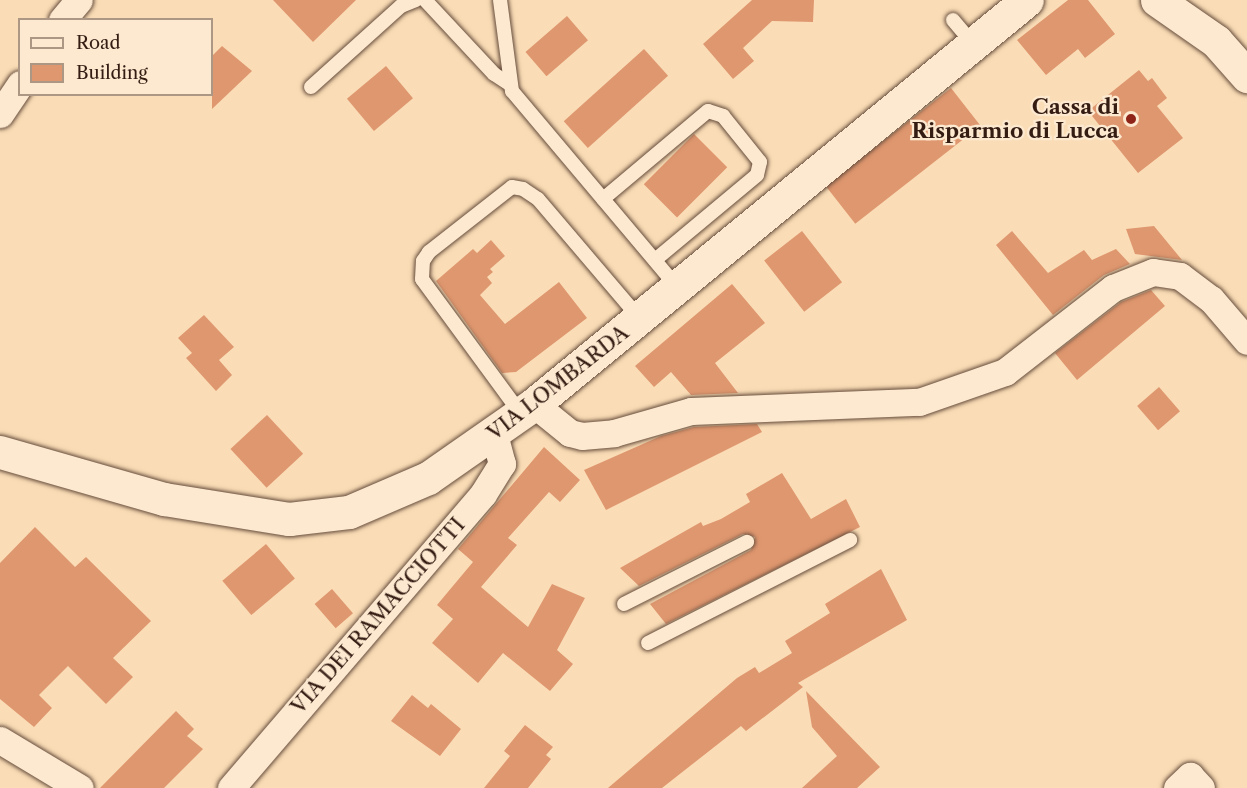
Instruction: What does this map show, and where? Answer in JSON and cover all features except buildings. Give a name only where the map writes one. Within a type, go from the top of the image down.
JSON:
[{"type":"street","points":[[64,18],[79,0]]},
{"type":"street","name":"VIA LOMBARDA","points":[[0,452],[164,499],[233,513],[289,519],[348,512],[428,478],[527,409],[678,288],[963,31],[1027,0]]},
{"type":"street","points":[[1157,0],[1216,41],[1247,76]]},
{"type":"street","points":[[0,114],[18,87]]},
{"type":"street","points":[[527,409],[570,433],[582,436],[614,433],[691,411],[919,402],[1005,372],[1113,288],[1154,272],[1180,276],[1203,293],[1247,341]]},
{"type":"street","name":"VIA DEI RAMACCIOTTI","points":[[231,788],[483,494],[502,464],[494,434]]},
{"type":"street","points":[[0,740],[80,788]]},
{"type":"street","points":[[1177,788],[1190,776],[1201,788]]},
{"type":"lane","points":[[311,87],[401,6],[416,0]]},
{"type":"lane","points":[[424,0],[494,74],[511,85]]},
{"type":"lane","points":[[500,0],[512,91],[678,288]]},
{"type":"lane","points":[[603,199],[708,111],[723,116],[760,162],[757,175],[655,260]]},
{"type":"lane","points":[[527,409],[422,279],[423,261],[429,252],[512,187],[523,189],[538,199],[640,319]]},
{"type":"lane","points":[[648,643],[850,540]]},
{"type":"lane","points":[[624,604],[747,542]]},
{"type":"place","name":"Cassa di Risparmio di Lucca","points":[[1131,119]]}]
